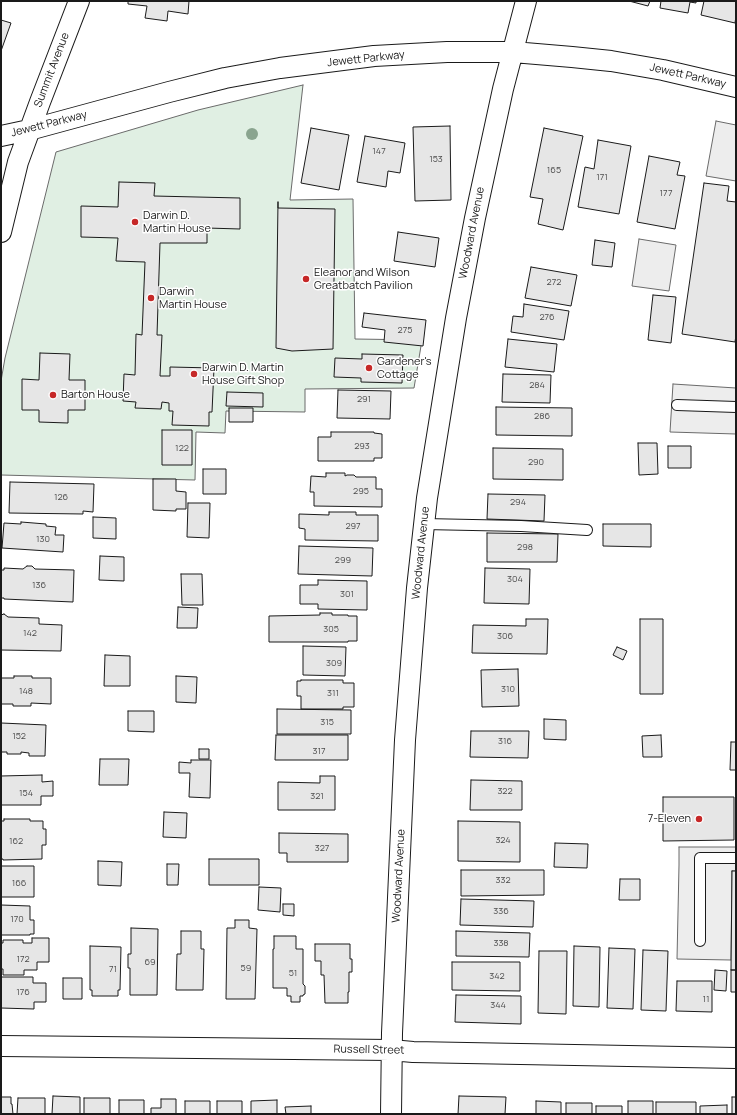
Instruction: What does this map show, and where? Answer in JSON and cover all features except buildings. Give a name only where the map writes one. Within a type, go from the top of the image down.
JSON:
[{"type":"street","name":"Summit Avenue","points":[[1,232],[18,162],[79,1]]},
{"type":"street","name":"Woodward Avenue","points":[[391,1114],[391,1050],[405,740],[426,498],[456,318],[475,218],[503,88],[526,1]]},
{"type":"street","name":"Jewett Parkway","points":[[1,136],[211,82],[280,68],[374,56],[447,52],[513,52],[572,57],[656,68],[736,87]]},
{"type":"street","name":"Russell Street","points":[[1,1046],[391,1050],[736,1058]]},
{"type":"lane","points":[[677,405],[736,407]]},
{"type":"lane","points":[[424,524],[521,526],[587,530]]},
{"type":"lane","points":[[700,941],[700,858],[736,858]]},
{"type":"green space","points":[[303,85],[290,200],[353,199],[355,339],[422,340],[414,388],[305,389],[305,412],[226,411],[225,433],[196,432],[195,480],[1,475],[1,381],[5,358],[56,152],[198,110]]},
{"type":"shaded area","points":[[716,121],[736,125],[736,181],[706,176]]},
{"type":"shaded area","points":[[639,239],[676,245],[669,291],[632,286]]},
{"type":"shaded area","points":[[673,384],[736,388],[736,434],[670,432]]},
{"type":"shaded area","points":[[679,847],[736,847],[736,871],[732,871],[731,960],[677,959]]},
{"type":"place","name":"Darwin D. Martin House","points":[[135,222]]},
{"type":"place","name":"Eleanor and Wilson Greatbatch Pavilion","points":[[306,279]]},
{"type":"place","name":"Darwin Martin House","points":[[151,298]]},
{"type":"place","name":"Gardener's Cottage","points":[[369,368]]},
{"type":"place","name":"Darwin D. Martin House Gift Shop","points":[[194,374]]},
{"type":"place","name":"Barton House","points":[[53,395]]},
{"type":"place","name":"7-Eleven","points":[[699,819]]}]
